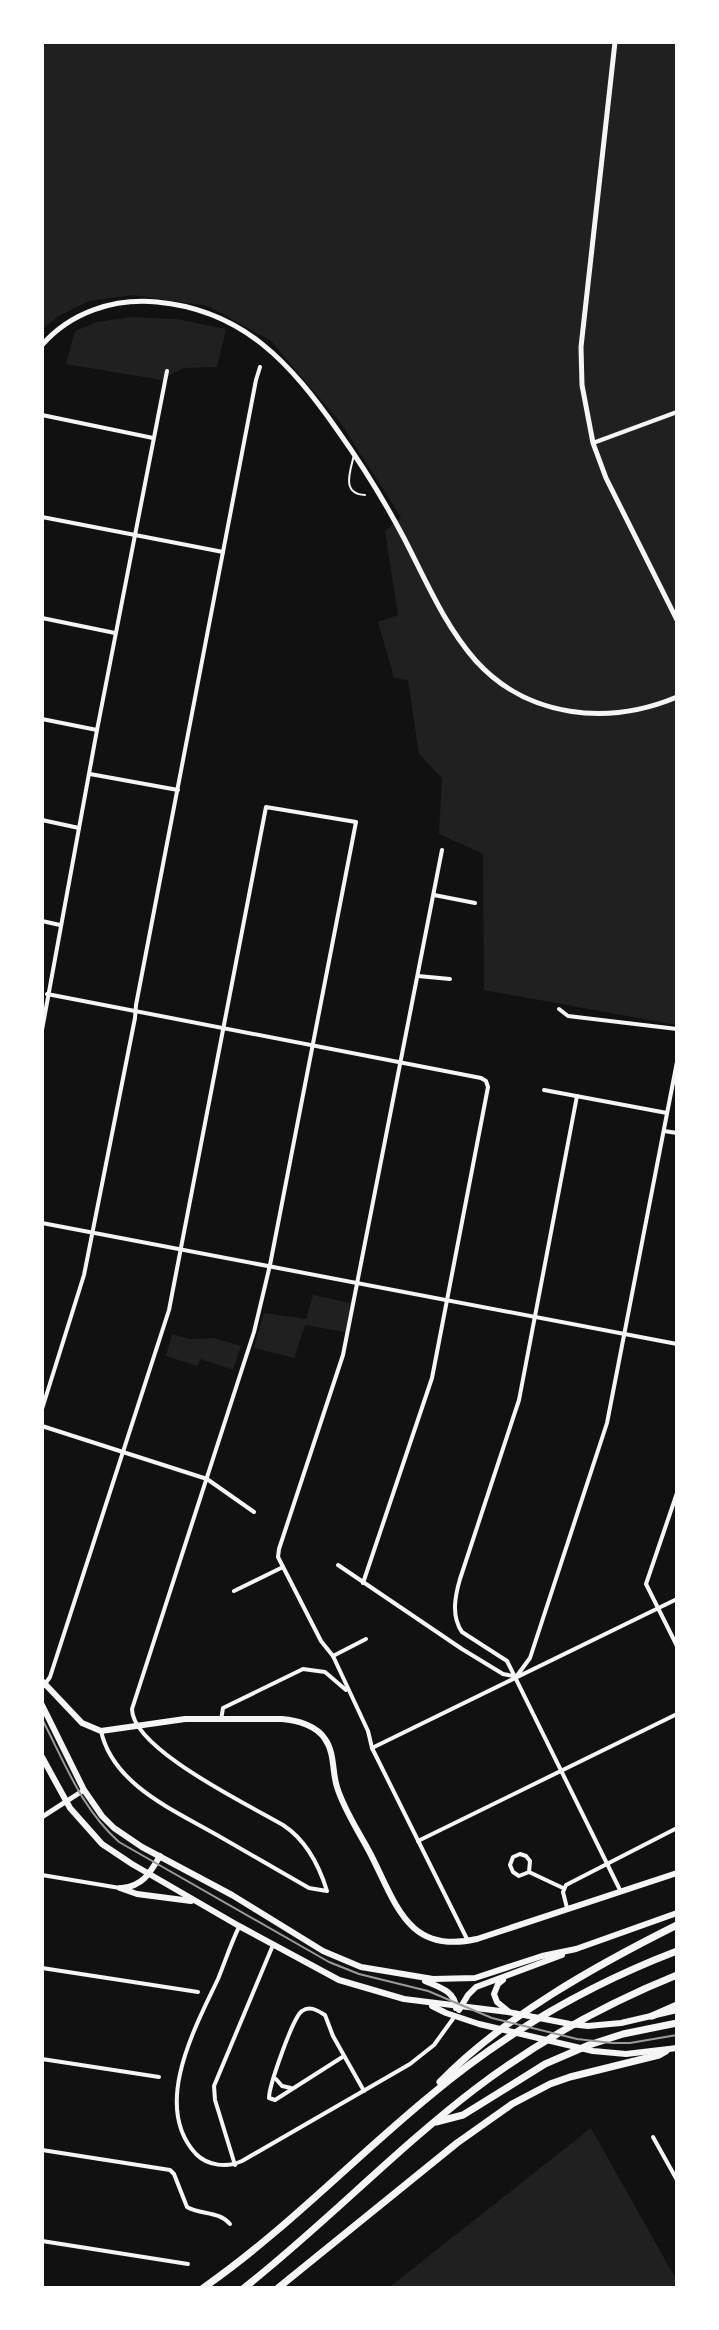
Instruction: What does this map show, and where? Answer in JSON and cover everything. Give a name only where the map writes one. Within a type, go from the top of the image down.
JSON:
[{"type":"highway","points":[[416,2107],[490,2037],[606,1962],[677,1925]]},
{"type":"highway","points":[[203,2288],[266,2240],[416,2107],[481,2056],[544,2015],[618,1976],[677,1951]]},
{"type":"highway","points":[[244,2288],[478,2086],[540,2044],[606,2007],[677,1975]]},
{"type":"highway","points":[[652,2016],[677,2008]]},
{"type":"highway","points":[[434,2122],[463,2115],[529,2073],[589,2045],[623,2034],[677,2023]]},
{"type":"highway","points":[[278,2288],[457,2143],[512,2104],[570,2077],[666,2051]]},
{"type":"main road","points":[[43,1684],[82,1723],[101,1731],[185,1719],[290,1720],[322,1735],[331,1751],[338,1791],[401,1916],[416,1931],[435,1940],[452,1943],[468,1941],[677,1873]]},
{"type":"main road","points":[[42,1705],[84,1790],[114,1828],[336,1957],[361,1967],[446,1980],[475,1978],[542,1956],[576,1949]]},
{"type":"main road","points":[[42,1757],[65,1801],[98,1842],[196,1902],[339,1980],[426,2002],[588,2026],[652,2016]]},
{"type":"main road","points":[[120,1888],[134,1887],[149,1874],[160,1856]]},
{"type":"main road","points":[[120,1888],[137,1894],[196,1902]]},
{"type":"main road","points":[[455,2016],[458,2007],[476,1987],[677,1913]]},
{"type":"main road","points":[[410,1976],[447,1991],[458,2007]]},
{"type":"main road","points":[[508,2012],[497,2002],[494,1994],[495,1988],[510,1976]]},
{"type":"main road","points":[[426,2002],[467,2020],[609,2053],[677,2048]]},
{"type":"street","points":[[615,42],[581,347],[582,385],[593,443],[606,478],[677,620]]},
{"type":"street","points":[[42,345],[69,322],[107,305],[147,302],[199,310],[239,328],[275,353],[305,387],[354,454],[396,523],[458,638],[478,663],[499,682],[547,707],[588,714],[640,710],[677,697]]},
{"type":"street","points":[[42,1409],[81,1287],[93,1232],[260,367]]},
{"type":"street","points":[[42,1030],[167,371]]},
{"type":"street","points":[[593,443],[677,412]]},
{"type":"street","points":[[42,415],[153,438]]},
{"type":"street","points":[[42,517],[223,552]]},
{"type":"street","points":[[42,618],[115,633]]},
{"type":"street","points":[[42,719],[97,730]]},
{"type":"street","points":[[89,774],[178,790]]},
{"type":"street","points":[[43,1684],[50,1677],[169,1310],[266,807],[356,822],[270,1265],[254,1332],[132,1709],[132,1716],[146,1738],[167,1756],[291,1830],[310,1851],[327,1891],[309,1888],[149,1795],[114,1761],[101,1731]]},
{"type":"street","points":[[42,820],[79,828]]},
{"type":"street","points":[[442,850],[343,1355],[278,1557],[321,1641],[333,1656],[368,1731],[372,1748],[468,1941]]},
{"type":"street","points":[[434,895],[475,903]]},
{"type":"street","points":[[42,921],[60,925]]},
{"type":"street","points":[[418,976],[450,979]]},
{"type":"street","points":[[47,994],[486,1081],[488,1087],[432,1378],[363,1583]]},
{"type":"street","points":[[559,1009],[568,1016],[677,1029]]},
{"type":"street","points":[[516,1677],[530,1658],[607,1423],[677,1062]]},
{"type":"street","points":[[544,1090],[667,1113]]},
{"type":"street","points":[[577,1096],[519,1400],[460,1579],[455,1603],[462,1632],[507,1661],[621,1892]]},
{"type":"street","points":[[664,1131],[677,1133]]},
{"type":"street","points":[[42,1223],[677,1344]]},
{"type":"street","points":[[42,1426],[207,1479],[254,1512]]},
{"type":"street","points":[[677,1493],[646,1584],[677,1646]]},
{"type":"street","points":[[338,1565],[462,1649],[503,1674],[516,1677]]},
{"type":"street","points":[[234,1591],[283,1567]]},
{"type":"street","points":[[372,1748],[677,1599]]},
{"type":"street","points":[[333,1656],[366,1639]]},
{"type":"street","points":[[221,1720],[223,1708],[303,1669],[325,1672],[348,1691]]},
{"type":"street","points":[[418,1841],[677,1714]]},
{"type":"street","points":[[42,1817],[84,1790]]},
{"type":"street","points":[[563,1888],[569,1882],[677,1828]]},
{"type":"street","points":[[529,1872],[530,1861],[526,1856],[520,1854],[513,1857],[510,1865],[519,1876],[529,1872],[563,1888]]},
{"type":"street","points":[[42,1875],[120,1888]]},
{"type":"street","points":[[563,1888],[567,1909]]},
{"type":"street","points":[[239,1926],[187,2046],[180,2071],[178,2095],[183,2134],[203,2160],[235,2165],[422,2055],[434,2045],[455,2016]]},
{"type":"street","points":[[235,2165],[215,2100],[214,2086],[273,1945]]},
{"type":"street","points":[[42,1968],[198,1992]]},
{"type":"street","points":[[344,2056],[275,2100],[269,2098],[275,2071],[297,2017],[303,2010],[313,2009],[325,2015],[333,2036],[364,2091]]},
{"type":"street","points":[[42,2059],[159,2077]]},
{"type":"street","points":[[275,2077],[282,2086],[297,2087]]},
{"type":"street","points":[[653,2137],[677,2180]]},
{"type":"street","points":[[42,2150],[168,2169],[174,2174],[187,2207],[225,2218],[230,2224]]},
{"type":"street","points":[[42,2241],[188,2264]]},
{"type":"lane","points":[[354,454],[348,481],[350,489],[355,494],[365,495]]},
{"type":"shaded area","points":[[42,42],[677,42],[677,1025],[484,990],[483,854],[439,834],[442,778],[419,754],[408,680],[394,678],[378,622],[398,615],[385,531],[401,517],[340,422],[271,341],[208,306],[133,295],[89,301],[57,317],[42,330]]},
{"type":"shaded area","points":[[130,317],[176,319],[226,329],[217,367],[183,368],[162,380],[66,364],[75,331],[97,322]]},
{"type":"shaded area","points":[[313,1295],[351,1303],[345,1332],[305,1325],[294,1358],[254,1348],[264,1313],[306,1319]]},
{"type":"shaded area","points":[[172,1334],[190,1339],[214,1338],[241,1346],[233,1370],[201,1359],[197,1366],[166,1356]]},
{"type":"shaded area","points":[[591,2128],[677,2281],[677,2288],[391,2288],[392,2285]]},
{"type":"tram line","points":[[42,1719],[84,1800],[119,1842],[329,1962],[359,1974],[428,1991],[492,2018],[577,2039],[630,2043],[677,2035]]}]
